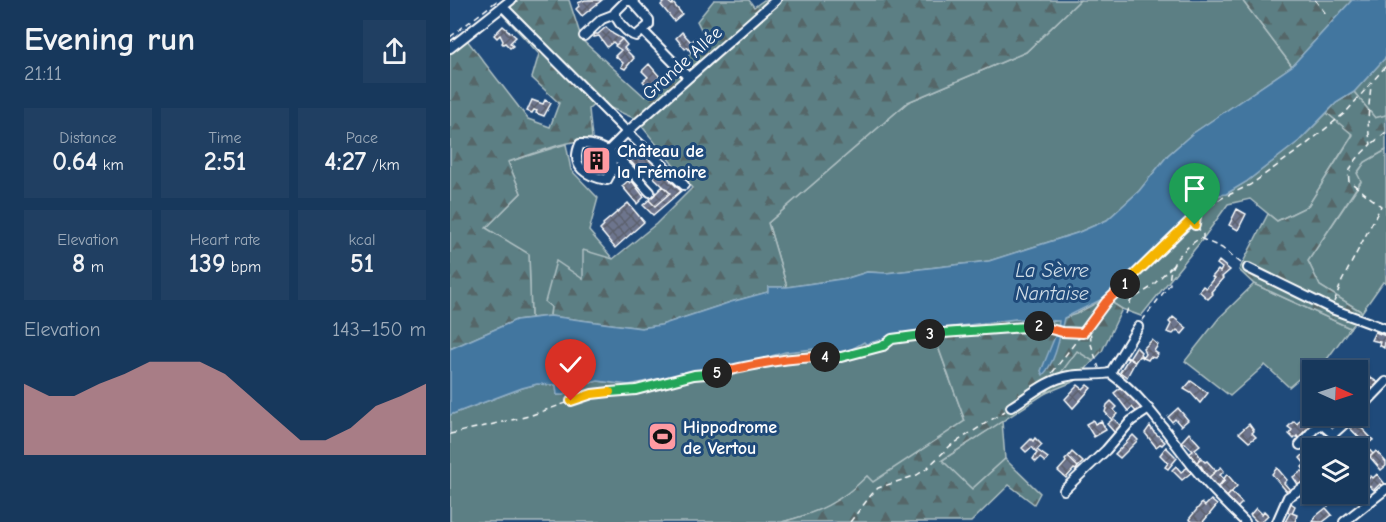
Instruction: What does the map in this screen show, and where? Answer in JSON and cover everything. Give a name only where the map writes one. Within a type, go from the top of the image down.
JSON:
[{"type":"street","points":[[450,48],[500,3],[511,0]]},
{"type":"street","name":"Grande Allée","points":[[609,150],[776,0]]},
{"type":"street","points":[[626,1],[632,1],[649,20],[649,25],[636,36],[632,35],[615,15],[615,12],[626,1]]},
{"type":"street","points":[[500,3],[627,132],[684,185]]},
{"type":"street","points":[[584,36],[602,19],[615,15]]},
{"type":"street","points":[[643,31],[688,77]]},
{"type":"street","points":[[609,150],[613,169],[607,180],[591,177],[578,165],[575,154],[580,144],[590,143],[609,150],[650,192]]},
{"type":"street","points":[[1248,268],[1332,309],[1386,329]]},
{"type":"street","points":[[1110,373],[1138,327]]},
{"type":"street","points":[[1011,407],[1053,380],[1068,376],[1110,373],[1122,381],[1149,409],[1201,477],[1245,522]]},
{"type":"street","points":[[1368,401],[1386,382]]},
{"type":"street","points":[[1064,490],[1131,421],[1149,409]]},
{"type":"street","points":[[1300,445],[1321,424],[1333,434]]},
{"type":"street","points":[[1333,438],[1333,434],[1342,426]]},
{"type":"street","points":[[1277,522],[1288,497],[1302,488]]},
{"type":"street","points":[[1368,503],[1386,489]]},
{"type":"street","points":[[1344,522],[1367,504]]},
{"type":"path","points":[[1315,0],[1326,14]]},
{"type":"path","points":[[450,37],[500,3]]},
{"type":"path","points":[[1051,374],[1106,302],[1196,215],[1222,198],[1250,185],[1303,147],[1346,112],[1371,86],[1386,66]]},
{"type":"path","points":[[1371,86],[1369,113],[1371,144]]},
{"type":"path","points":[[1332,309],[1342,281],[1381,206],[1348,181],[1347,174],[1350,167],[1371,144],[1386,132]]},
{"type":"path","points":[[1196,215],[1195,225],[1203,234],[1203,239]]},
{"type":"path","points":[[1126,314],[1131,300],[1150,288],[1186,248],[1200,238],[1222,248],[1248,268]]},
{"type":"path","points":[[1138,327],[1170,284],[1168,275],[1172,265]]},
{"type":"path","points":[[1090,322],[1091,344],[1100,371]]},
{"type":"path","points":[[450,434],[529,416],[592,394],[636,390],[694,375],[718,373],[769,361],[801,357],[841,357],[883,346],[892,339],[936,333],[1037,326],[1062,332],[1083,333]]},
{"type":"path","points":[[565,388],[571,401]]},
{"type":"path","points":[[850,522],[878,488],[917,475],[950,446],[1011,407]]},
{"type":"green space","points":[[519,0],[569,0],[582,40],[645,97],[706,39],[697,21],[714,0],[749,0],[754,7],[764,0],[1080,0],[1026,52],[908,102],[768,223],[787,287],[768,287],[768,292],[661,325],[641,328],[550,316],[551,307],[545,302],[556,261],[583,279],[583,250],[613,259],[656,224],[692,188],[636,119],[597,102],[589,109],[592,138],[559,145],[508,162],[521,193],[486,228],[529,254],[531,318],[516,320],[450,349],[450,54],[467,40],[528,119],[550,127],[559,103],[532,78],[539,54],[501,13]]},
{"type":"green space","points":[[1080,0],[1242,0],[1292,66],[1192,134],[1168,155],[1139,191],[1107,220],[1077,233],[989,261],[886,273],[867,272],[848,278],[787,287],[768,223],[908,102],[1026,52]]},
{"type":"green space","points":[[1242,0],[1352,0],[1292,66]]},
{"type":"green space","points":[[1386,57],[1386,115],[1375,118],[1354,92]]},
{"type":"green space","points":[[1354,92],[1375,118],[1386,115],[1386,150],[1365,162],[1357,173],[1361,181],[1308,261],[1320,286],[1362,312],[1350,328],[1254,284],[1239,270],[1268,214],[1277,221],[1308,206],[1353,135],[1327,113],[1336,103]]},
{"type":"green space","points":[[1327,113],[1353,134],[1308,206],[1277,221],[1250,199],[1228,204],[1141,316],[1122,309],[1106,299],[1157,250],[1191,213],[1219,195],[1226,194],[1246,182],[1299,141]]},
{"type":"green space","points":[[566,144],[571,170],[598,198],[589,231],[613,259],[583,279],[551,307],[550,316],[531,318],[529,255],[486,228],[521,193],[508,162]]},
{"type":"green space","points":[[1386,150],[1386,283],[1383,282],[1362,312],[1320,286],[1308,261],[1361,182],[1357,174],[1365,162]]},
{"type":"green space","points":[[1254,284],[1350,328],[1326,360],[1302,360],[1302,376],[1289,387],[1265,365],[1230,396],[1185,361],[1219,318]]},
{"type":"green space","points":[[1105,298],[1122,309],[1102,351],[1093,361],[1077,351],[1046,393],[942,460],[972,489],[1005,459],[1040,493],[1034,504],[1009,485],[971,522],[782,522],[806,515],[838,500],[867,476],[873,482],[965,421],[932,330],[1015,319],[1052,322],[1076,314]]},
{"type":"green space","name":"Hippodrome de Vertou","points":[[932,330],[965,421],[873,483],[867,476],[848,493],[818,511],[782,522],[450,522],[450,415],[537,384],[556,385],[557,395],[563,395],[569,388],[598,381],[629,385],[685,373],[716,368],[728,369],[785,352],[824,348],[846,353],[864,342],[866,344],[906,333]]},
{"type":"green space","points":[[1077,350],[1093,361],[1075,381],[1046,393]]},
{"type":"green space","points":[[1002,421],[1005,459],[972,489],[941,461]]},
{"type":"water","name":"La Sèvre Nantaise","points":[[1352,0],[1386,0],[1386,57],[1354,92],[1336,103],[1299,141],[1246,182],[1226,194],[1219,195],[1191,213],[1157,250],[1106,299],[1064,318],[1054,356],[1043,375],[1041,371],[1059,321],[1015,319],[906,333],[866,344],[864,342],[844,354],[824,348],[785,352],[728,369],[716,368],[685,373],[629,385],[598,381],[569,388],[564,395],[557,395],[556,385],[537,384],[450,415],[450,349],[516,320],[550,316],[641,328],[661,325],[768,292],[768,287],[787,287],[848,278],[867,272],[886,273],[989,261],[1077,233],[1107,220],[1139,191],[1168,155],[1192,134],[1292,66]]},
{"type":"building","points":[[585,0],[602,0],[582,16],[576,9],[579,6],[578,3]]},
{"type":"building","points":[[666,0],[672,5],[673,3],[682,14],[674,21],[661,5]]},
{"type":"building","points":[[503,26],[516,37],[510,43],[513,46],[510,48],[502,43],[500,35],[497,38],[494,35]]},
{"type":"building","points":[[606,27],[622,39],[616,45],[613,42],[607,47],[599,36],[594,37],[594,34],[598,34]]},
{"type":"building","points":[[682,32],[691,42],[696,38],[701,43],[691,52],[687,47],[685,49],[676,38]]},
{"type":"building","points":[[622,39],[627,45],[624,48],[634,58],[625,69],[621,67],[623,63],[615,56],[621,50],[615,46]]},
{"type":"building","points":[[649,64],[660,77],[648,87],[643,81],[648,77],[642,71]]},
{"type":"building","points":[[532,100],[543,104],[545,100],[551,103],[544,116],[534,110],[532,113],[527,111]]},
{"type":"building","name":"Château de la Frémoire","points":[[589,146],[607,163],[610,169],[603,175],[582,153]]},
{"type":"building","points":[[635,146],[645,155],[646,153],[673,179],[671,181],[681,191],[653,215],[643,205],[649,200],[655,206],[670,193],[640,164],[636,167],[625,156]]},
{"type":"building","points":[[628,181],[630,183],[632,181],[644,197],[637,204],[622,186]]},
{"type":"building","points":[[663,186],[670,193],[655,206],[649,200]]},
{"type":"building","points":[[628,203],[644,222],[615,248],[600,230],[603,224]]},
{"type":"building","points":[[1237,209],[1246,214],[1238,230],[1229,225]]},
{"type":"building","points":[[1219,261],[1230,270],[1222,277],[1208,299],[1199,291],[1203,286],[1206,288],[1218,270],[1220,272],[1222,268],[1217,264]]},
{"type":"building","points":[[1173,317],[1187,328],[1182,334],[1177,330],[1173,334],[1167,332],[1171,324],[1169,322]]},
{"type":"building","points":[[1375,332],[1386,336],[1384,348],[1379,345],[1380,342],[1371,340]]},
{"type":"building","points":[[1152,340],[1158,345],[1154,351],[1158,354],[1155,358],[1150,357],[1148,360],[1139,356],[1135,362],[1129,358],[1136,347],[1143,357],[1145,354],[1143,349]]},
{"type":"building","points":[[1125,356],[1135,362],[1127,377],[1120,372],[1128,359]]},
{"type":"building","points":[[1368,376],[1380,384],[1372,393],[1368,389]]},
{"type":"building","points":[[1191,381],[1208,393],[1200,403],[1184,389]]},
{"type":"building","points":[[1078,385],[1083,389],[1087,385],[1091,388],[1073,408],[1065,399]]},
{"type":"building","points":[[1123,386],[1143,409],[1138,414],[1132,407],[1128,411],[1114,393]]},
{"type":"building","points":[[1111,401],[1117,407],[1114,410],[1117,414],[1113,418],[1121,426],[1115,433],[1107,424],[1112,420],[1105,412]]},
{"type":"building","points":[[1178,408],[1188,420],[1181,426],[1175,419],[1172,422],[1168,417]]},
{"type":"building","points":[[1302,418],[1302,426],[1312,426],[1302,434],[1304,436],[1300,440],[1297,436],[1294,439],[1289,434],[1292,430],[1288,427],[1294,421],[1297,424]]},
{"type":"building","points":[[1093,420],[1095,424],[1101,421],[1106,430],[1094,437],[1086,424]]},
{"type":"building","points":[[1249,424],[1256,437],[1249,442],[1239,433]]},
{"type":"building","points":[[1150,426],[1165,442],[1162,445],[1156,447],[1145,433]]},
{"type":"building","points":[[1348,426],[1360,426],[1373,440],[1368,444],[1368,438],[1359,438]]},
{"type":"building","points":[[1189,433],[1200,445],[1195,449],[1201,458],[1196,463],[1189,454],[1193,451],[1181,442]]},
{"type":"building","points":[[1133,435],[1138,440],[1120,458],[1115,454]]},
{"type":"building","points":[[1035,438],[1042,445],[1037,450],[1048,458],[1045,462],[1040,458],[1036,462],[1033,459],[1037,453],[1032,447],[1026,452],[1022,448]]},
{"type":"building","points":[[1166,447],[1177,458],[1168,469],[1165,467],[1168,463],[1160,455]]},
{"type":"building","points":[[1368,448],[1373,454],[1368,458]]},
{"type":"building","points":[[1376,451],[1386,462],[1386,466],[1381,470],[1370,457]]},
{"type":"building","points":[[1072,452],[1083,462],[1078,467],[1068,457]]},
{"type":"building","points":[[1068,457],[1078,467],[1066,478],[1058,471]]},
{"type":"building","points":[[1201,458],[1216,471],[1208,478],[1201,466],[1199,467],[1196,463]]},
{"type":"building","points":[[1176,466],[1181,472],[1188,467],[1192,472],[1182,480],[1172,470]]},
{"type":"building","points":[[1221,467],[1224,471],[1220,475],[1225,480],[1218,488],[1208,478]]},
{"type":"building","points":[[1277,468],[1287,480],[1284,483],[1291,491],[1288,493],[1272,474]]},
{"type":"building","points":[[1302,471],[1302,484],[1299,486],[1293,477]]},
{"type":"building","points":[[1227,474],[1237,486],[1227,497],[1218,488]]},
{"type":"building","points":[[1377,474],[1385,484],[1382,486],[1380,484],[1374,490],[1368,485],[1368,479],[1371,476],[1373,478]]},
{"type":"building","points":[[1231,492],[1242,503],[1237,508],[1227,497]]},
{"type":"building","points":[[1211,500],[1217,505],[1203,522],[1193,522],[1189,519],[1202,503],[1205,506]]},
{"type":"building","points":[[1289,502],[1295,506],[1292,513],[1297,515],[1295,522],[1285,522],[1290,513],[1285,511]]},
{"type":"building","points":[[1256,508],[1262,514],[1264,511],[1268,515],[1261,522],[1257,522],[1250,515]]},
{"type":"building","points":[[1326,508],[1332,515],[1323,522],[1313,522],[1316,516]]},
{"type":"place","name":"Château de la Frémoire","points":[[596,161]]},
{"type":"place","name":"Hippodrome de Vertou","points":[[662,437]]},
{"type":"route","points":[[571,401],[592,394],[636,390],[694,375],[718,373],[769,361],[801,357],[841,357],[883,346],[892,339],[936,333],[1037,326],[1062,332],[1083,333],[1106,302],[1196,215],[1195,225]]}]
